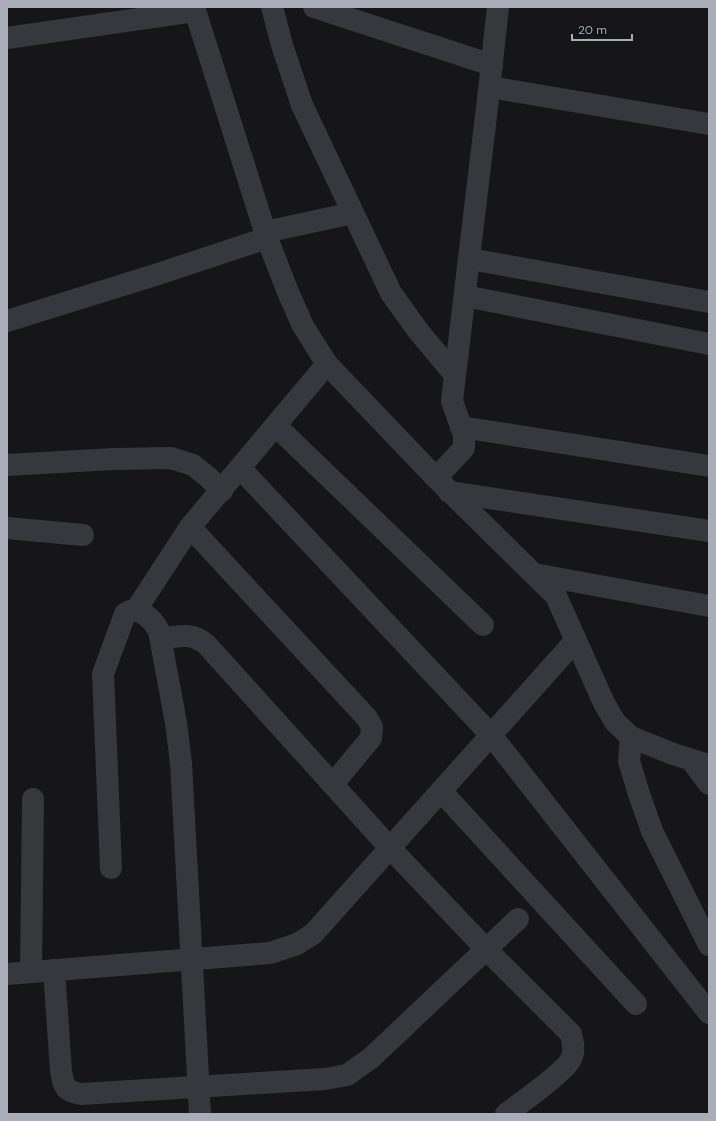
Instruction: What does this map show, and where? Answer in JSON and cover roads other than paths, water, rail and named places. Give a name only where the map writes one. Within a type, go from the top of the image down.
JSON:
[{"type":"street","points":[[272,7],[282,45],[302,105],[391,293],[419,332],[455,375]]},
{"type":"street","points":[[314,7],[492,65]]},
{"type":"street","points":[[442,485],[464,448],[464,436],[452,401],[470,259],[498,7]]},
{"type":"street","points":[[7,38],[194,9],[266,235],[303,326],[326,364],[442,485],[556,596],[604,703],[615,722],[631,737],[673,754],[700,762],[709,784]]},
{"type":"street","points":[[490,87],[709,124]]},
{"type":"street","points":[[7,321],[155,275],[266,235],[353,213]]},
{"type":"street","points":[[470,259],[709,302]]},
{"type":"street","points":[[465,296],[709,344]]},
{"type":"street","points":[[136,610],[190,527],[276,426],[326,364]]},
{"type":"street","points":[[276,426],[483,625]]},
{"type":"street","points":[[461,427],[709,466]]},
{"type":"street","points":[[7,465],[170,458],[193,465],[222,490]]},
{"type":"street","points":[[240,468],[491,735],[709,1013]]},
{"type":"street","points":[[442,485],[709,531]]},
{"type":"street","points":[[190,527],[367,718],[372,727],[371,738],[332,784]]},
{"type":"street","points":[[7,528],[83,535]]},
{"type":"street","points":[[534,574],[709,606]]},
{"type":"street","points":[[111,868],[103,674],[125,614],[128,611],[136,610],[143,613],[156,624],[161,639],[176,723],[181,763],[200,1114]]},
{"type":"street","points":[[161,639],[189,636],[199,639],[206,644],[390,848],[486,949],[571,1034],[574,1047],[571,1060],[560,1072],[506,1114]]},
{"type":"street","points":[[7,974],[270,953],[297,944],[313,934],[576,640]]},
{"type":"street","points":[[631,737],[629,761],[652,831],[709,944]]},
{"type":"street","points":[[441,791],[636,1004]]},
{"type":"street","points":[[31,972],[33,799]]},
{"type":"street","points":[[54,970],[61,1072],[64,1085],[71,1092],[81,1094],[326,1080],[347,1075],[371,1058],[518,919]]}]
